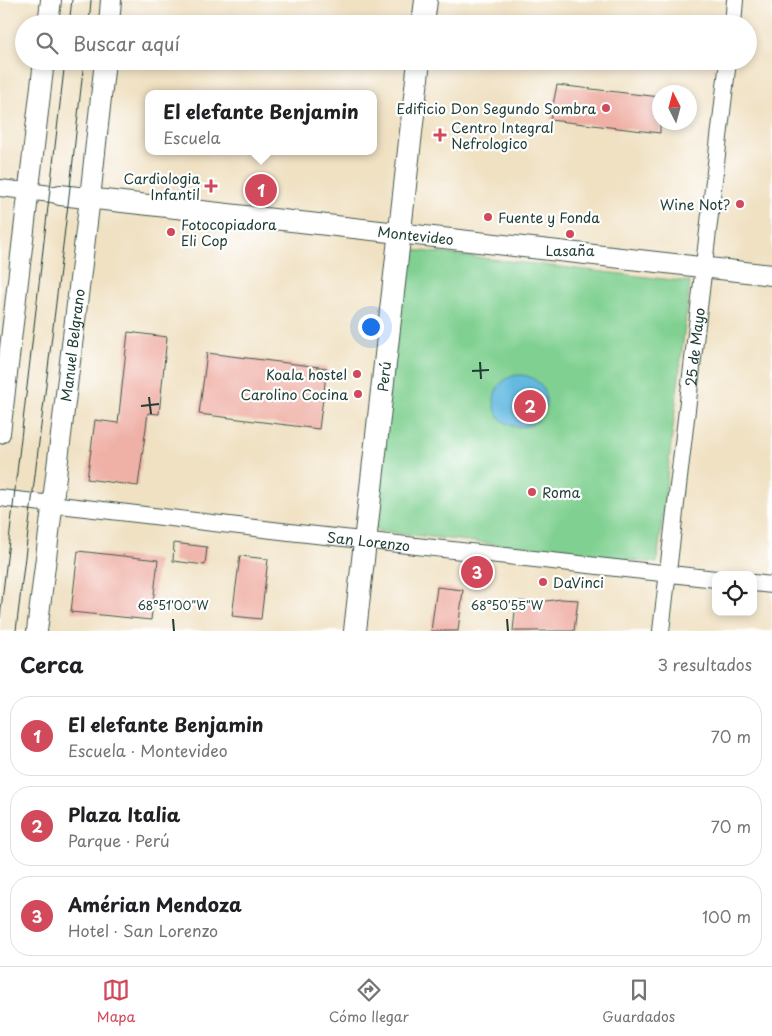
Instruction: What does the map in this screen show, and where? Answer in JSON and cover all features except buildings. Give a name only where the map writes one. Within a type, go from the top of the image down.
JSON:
[{"type":"main road","points":[[425,15],[426,0]]},
{"type":"main road","name":"Perú","points":[[355,631],[418,70]]},
{"type":"street","points":[[49,15],[50,0]]},
{"type":"street","points":[[110,15],[111,0]]},
{"type":"street","points":[[733,15],[735,0]]},
{"type":"street","points":[[0,433],[43,70]]},
{"type":"street","name":"Manuel Belgrano","points":[[37,631],[104,70]]},
{"type":"street","name":"25 de Mayo","points":[[661,631],[727,70]]},
{"type":"street","points":[[0,188],[60,195]]},
{"type":"street","name":"Montevideo","points":[[60,195],[772,275]]},
{"type":"street","name":"San Lorenzo","points":[[0,498],[712,579]]},
{"type":"street","points":[[757,583],[772,585]]},
{"type":"green space","points":[[404,249],[690,282],[657,563],[371,530]]},
{"type":"water","points":[[515,375],[525,375],[539,382],[546,396],[546,406],[539,420],[525,427],[515,427],[505,423],[498,416],[494,406],[494,396],[498,386],[505,379]]},
{"type":"tram line","points":[[70,15],[72,0]]},
{"type":"tram line","points":[[90,15],[91,0]]},
{"type":"tram line","points":[[0,618],[64,70]]},
{"type":"tram line","points":[[16,631],[83,70]]},
{"type":"place","name":"Edificio Don Segundo Sombra","points":[[606,108]]},
{"type":"place","name":"Centro Integral Nefrologico","points":[[440,135]]},
{"type":"place","name":"Cardiologia Infantil","points":[[211,186]]},
{"type":"place","name":"El elefante Benjamin","points":[[261,190]]},
{"type":"place","name":"Wine Not?","points":[[740,204]]},
{"type":"place","name":"Fuente y Fonda","points":[[488,217]]},
{"type":"place","name":"Fotocopiadora Eli Cop","points":[[171,232]]},
{"type":"place","name":"Lasaña","points":[[570,234]]},
{"type":"place","name":"Koala hostel","points":[[357,374]]},
{"type":"place","name":"Carolino Cocina","points":[[358,394]]},
{"type":"place","name":"Plaza Italia","points":[[530,406]]},
{"type":"place","name":"Roma","points":[[532,492]]},
{"type":"place","name":"Amérian Mendoza","points":[[477,572]]},
{"type":"place","name":"DaVinci","points":[[543,582]]}]
